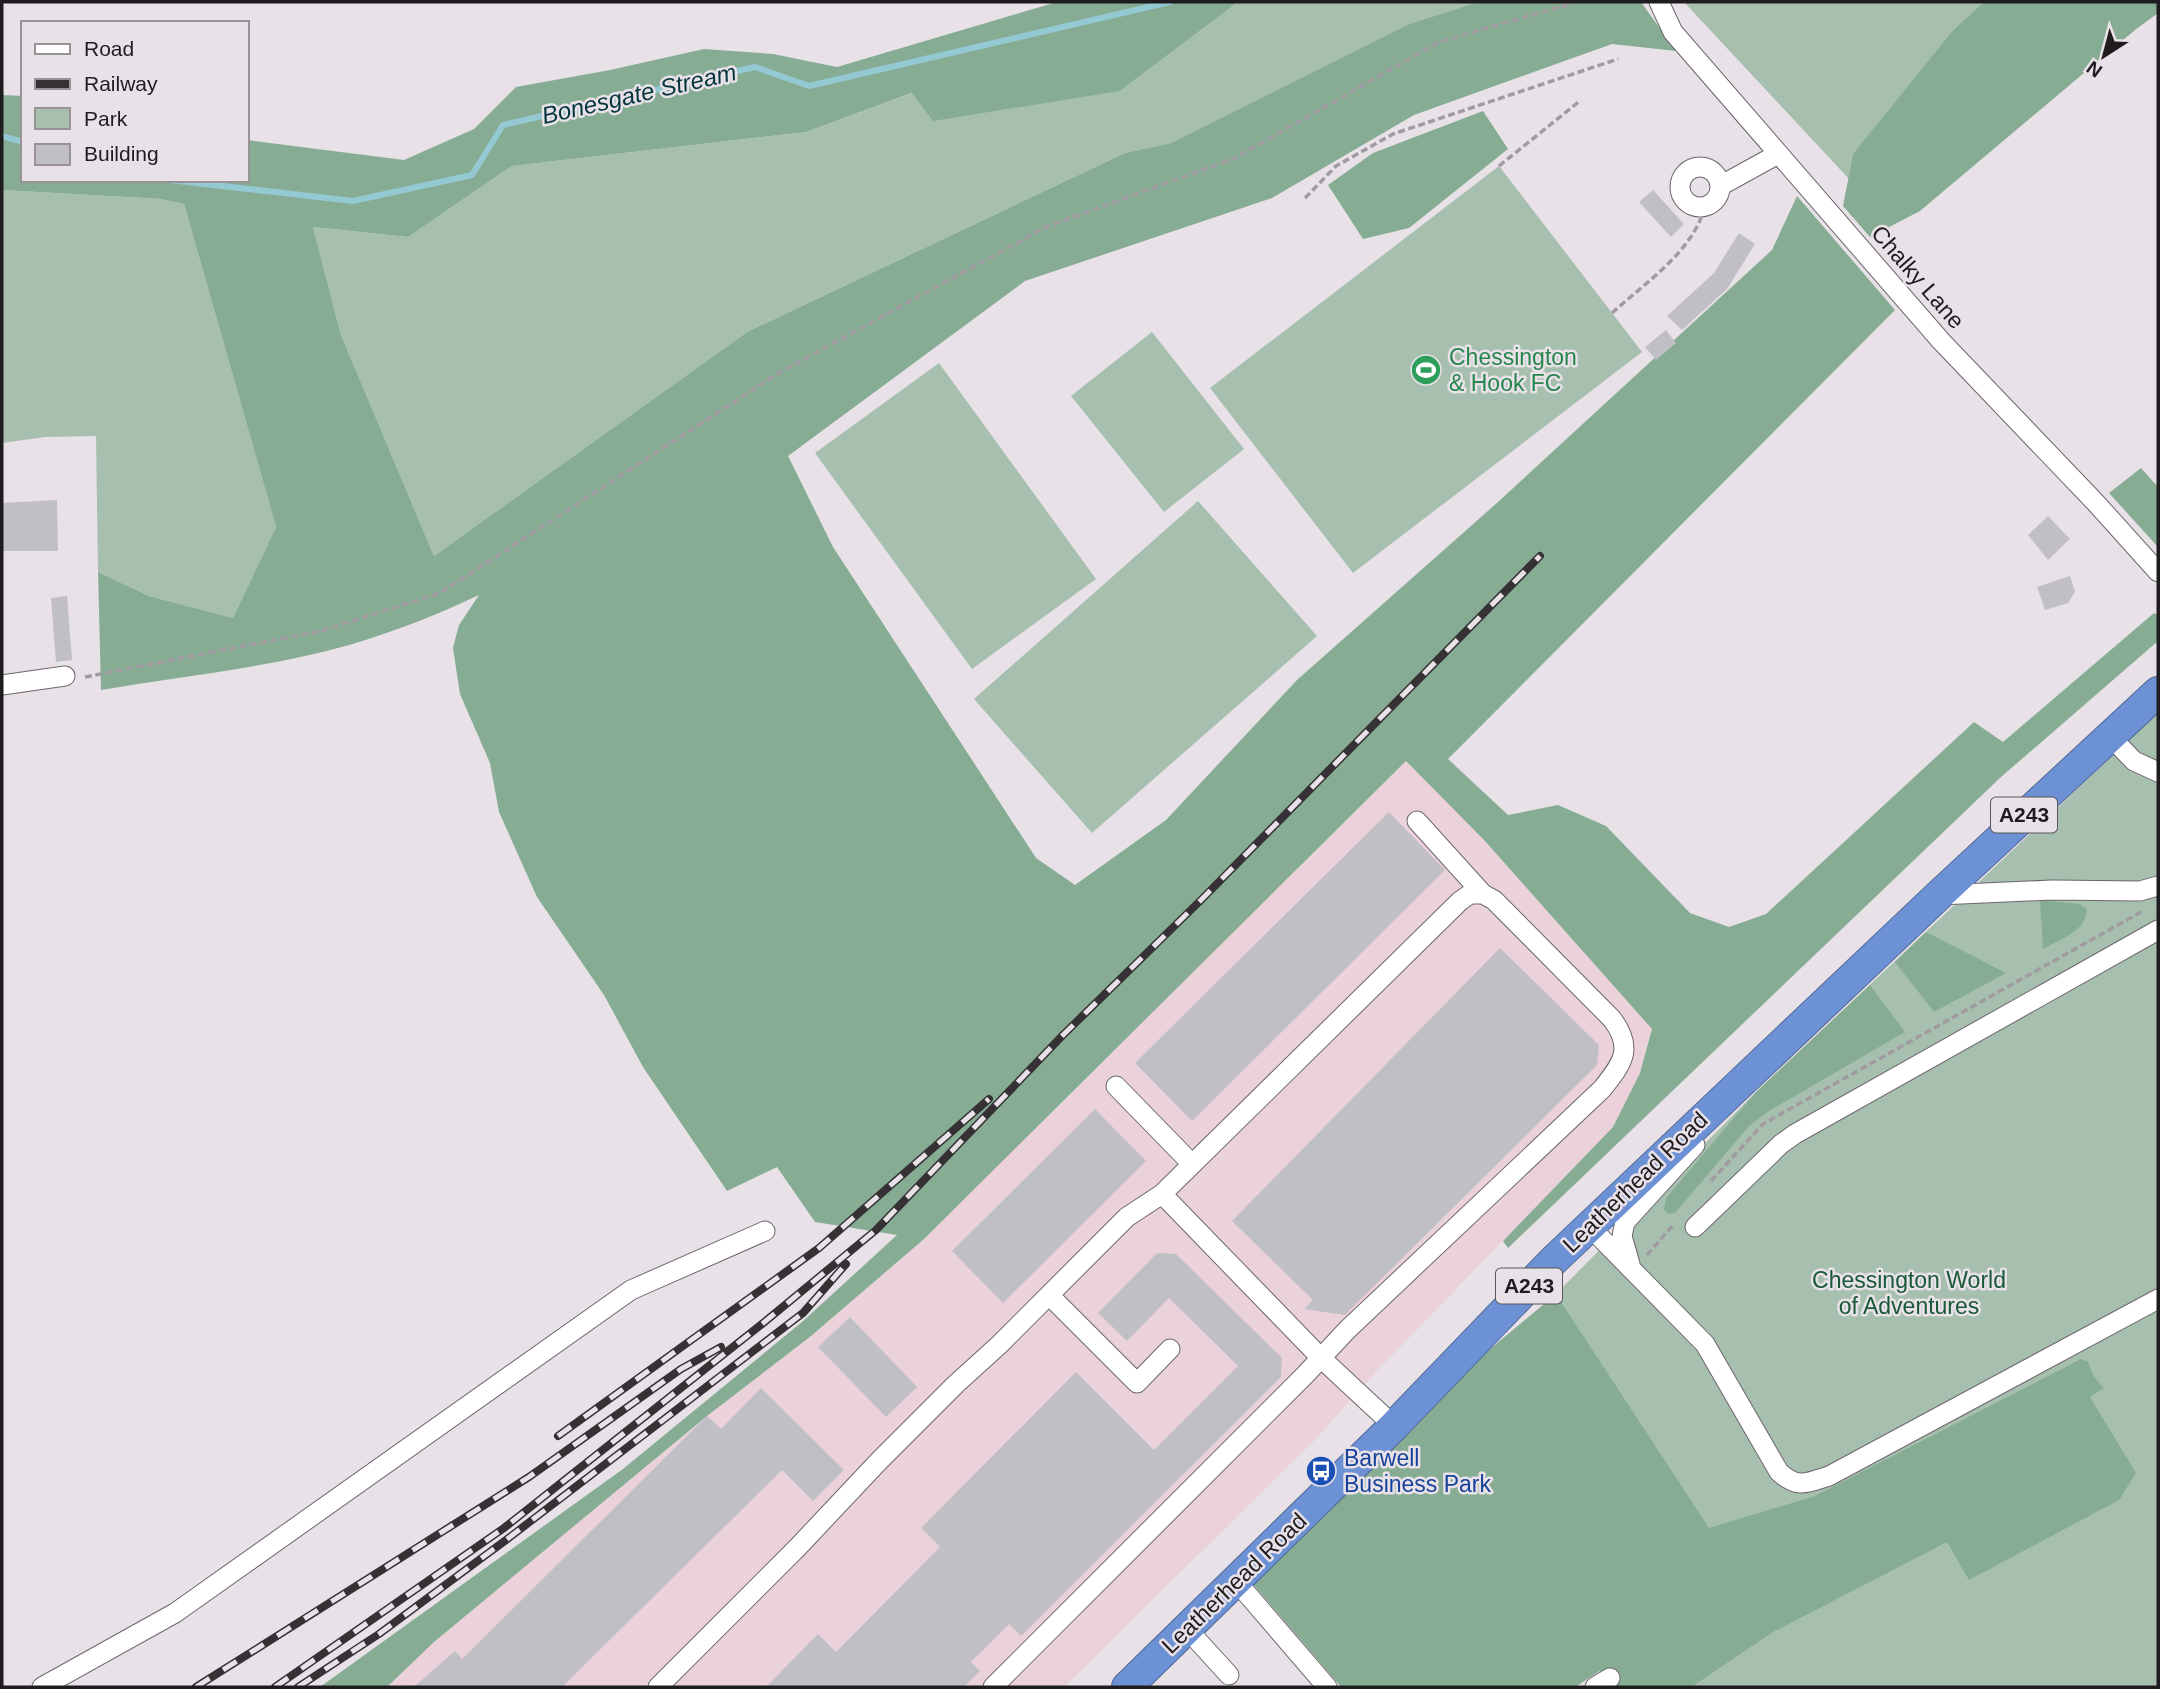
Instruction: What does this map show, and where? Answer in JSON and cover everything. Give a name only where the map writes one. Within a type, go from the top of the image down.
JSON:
[{"type":"highway","name":"Leatherhead Road","points":[[1128,1687],[1394,1426],[1590,1226],[2109,735],[2158,692]]},
{"type":"street","name":"Chalky Lane","points":[[1659,2],[1673,32],[1941,341],[2158,572]]},
{"type":"street","points":[[1720,186],[1778,154]]},
{"type":"street","points":[[1705,167],[1716,174],[1720,186],[1716,199],[1705,206],[1698,207],[1686,201],[1680,189],[1682,177],[1692,168],[1705,167]]},
{"type":"street","points":[[2,685],[65,676]]},
{"type":"street","points":[[2109,735],[2134,761],[2158,772]]},
{"type":"street","points":[[993,1687],[1346,1330],[1602,1089],[1623,1059],[1625,1043],[1621,1031],[1612,1019],[1494,900],[1483,894],[1417,821]]},
{"type":"street","points":[[1939,895],[2052,890],[2140,891],[2158,886]]},
{"type":"street","points":[[658,1687],[798,1547],[879,1461],[1127,1217],[1162,1194],[1460,901],[1470,894],[1483,894]]},
{"type":"street","points":[[1695,1227],[1781,1144],[1795,1134],[2158,930]]},
{"type":"street","points":[[1116,1086],[1192,1164]]},
{"type":"street","points":[[1633,1270],[1622,1236],[1625,1222],[1700,1140],[1733,1089]]},
{"type":"street","points":[[1162,1194],[1321,1358],[1394,1426]]},
{"type":"street","points":[[1590,1226],[1705,1344],[1779,1472],[1789,1481],[1801,1485],[1892,1443],[1952,1407],[2152,1299]]},
{"type":"street","points":[[41,1687],[175,1613],[631,1290],[765,1231]]},
{"type":"street","points":[[1049,1295],[1137,1383],[1170,1349]]},
{"type":"street","points":[[1892,1443],[1909,1426]]},
{"type":"street","points":[[1236,1581],[1327,1687]]},
{"type":"street","points":[[1187,1629],[1229,1675]]},
{"type":"path","points":[[65,676],[86,677],[321,631],[440,593],[777,374],[1046,226],[1235,158],[1439,43],[1577,2]]},
{"type":"path","points":[[1305,198],[1336,166],[1393,134],[1618,59]]},
{"type":"path","points":[[1499,166],[1581,100]]},
{"type":"path","points":[[1612,313],[1676,255],[1700,225],[1705,206]]},
{"type":"shaded area","name":"Barwell Business Park","points":[[1406,761],[1485,841],[1652,1029],[1640,1073],[1613,1127],[1374,1374],[1317,1438],[1064,1687],[387,1687],[434,1642],[707,1416],[811,1336],[924,1239]]},
{"type":"green space","points":[[1057,2],[1238,2],[1120,91],[933,121],[912,93],[806,132],[512,166],[408,237],[313,227],[341,335],[434,556],[747,332],[1125,153],[1171,143],[1409,24],[1478,2],[1641,2],[1676,51],[1612,44],[1414,115],[1272,198],[1025,281],[788,456],[833,547],[1036,858],[1075,885],[1166,820],[1297,680],[1498,502],[1772,250],[1797,196],[1895,310],[1448,759],[1508,815],[1558,805],[1606,826],[1690,913],[1729,927],[1766,914],[1974,722],[2003,742],[2154,613],[2158,615],[2158,641],[2001,777],[1508,1248],[1503,1241],[1613,1127],[1640,1073],[1652,1029],[1485,841],[1406,761],[924,1239],[811,1336],[707,1416],[434,1642],[387,1687],[320,1687],[623,1469],[802,1322],[897,1235],[815,1222],[777,1167],[727,1191],[643,1067],[604,995],[537,897],[499,812],[490,763],[460,694],[453,648],[459,625],[479,595],[398,629],[318,653],[257,666],[101,690],[98,572],[149,596],[233,618],[276,527],[184,204],[161,199],[2,190],[2,95],[21,96],[21,182],[248,182],[248,140],[404,160],[474,129],[516,87],[704,49],[773,54],[837,67]]},
{"type":"green space","points":[[1238,2],[1478,2],[1409,24],[1171,143],[1125,153],[747,332],[434,556],[341,335],[313,227],[408,237],[512,166],[806,132],[913,93],[1120,91]]},
{"type":"green space","points":[[1684,2],[1984,2],[1955,28],[1850,180]]},
{"type":"green space","points":[[1984,2],[2158,2],[2158,13],[1920,211],[1870,237],[1843,206],[1853,154],[1955,28]]},
{"type":"green space","points":[[1483,111],[1508,149],[1409,228],[1363,239],[1328,185],[1373,153]]},
{"type":"green space","name":"Chessington & Hook FC","points":[[1499,166],[1642,352],[1353,573],[1210,388]]},
{"type":"green space","points":[[2,190],[161,199],[184,204],[276,527],[233,618],[149,596],[98,572],[96,436],[45,437],[2,443]]},
{"type":"green space","points":[[1152,332],[1244,449],[1164,512],[1071,396]]},
{"type":"green space","points":[[939,363],[1096,579],[972,669],[815,453]]},
{"type":"green space","points":[[2141,468],[2158,487],[2158,547],[2109,493]]},
{"type":"green space","points":[[1198,501],[1317,636],[1092,833],[974,699]]},
{"type":"green space","name":"Chessington World of Adventures","points":[[2158,713],[2158,1687],[1692,1687],[1775,1631],[1556,1294],[1755,1093]]},
{"type":"green space","points":[[2040,900],[2080,904],[2087,910],[2077,929],[2043,949]]},
{"type":"green space","points":[[1926,932],[2006,973],[1934,1012],[1895,962]]},
{"type":"green space","points":[[1870,985],[1905,1032],[1769,1111],[1749,1126],[1675,1213],[1668,1214],[1664,1210],[1666,1198],[1755,1093]]},
{"type":"green space","points":[[1556,1294],[1709,1528],[1815,1496],[2081,1359],[2088,1362],[2094,1377],[2104,1388],[2090,1397],[2136,1473],[2119,1500],[1969,1580],[1947,1542],[1775,1631],[1692,1687],[1610,1687],[1600,1671],[1575,1687],[1341,1687],[1252,1583],[1478,1359]]},
{"type":"building","points":[[1653,190],[1684,224],[1671,237],[1639,202]]},
{"type":"building","points":[[1739,233],[1755,244],[1727,289],[1682,330],[1667,316],[1714,273]]},
{"type":"building","points":[[1666,330],[1676,343],[1656,360],[1645,347]]},
{"type":"building","points":[[57,500],[58,551],[2,551],[2,503]]},
{"type":"building","points":[[2048,516],[2070,539],[2048,560],[2028,535]]},
{"type":"building","points":[[2070,576],[2075,592],[2068,603],[2045,610],[2037,587]]},
{"type":"building","points":[[67,596],[72,660],[56,662],[51,598]]},
{"type":"building","points":[[1389,812],[1445,870],[1192,1121],[1135,1063]]},
{"type":"building","points":[[1500,948],[1599,1045],[1597,1065],[1345,1315],[1304,1309],[1313,1300],[1232,1221]]},
{"type":"building","points":[[1095,1109],[1146,1161],[1003,1303],[952,1251]]},
{"type":"building","points":[[1157,1253],[1176,1254],[1282,1358],[1281,1377],[1021,1636],[1009,1624],[971,1662],[980,1671],[964,1687],[766,1687],[818,1634],[836,1652],[940,1547],[921,1528],[1076,1372],[1154,1450],[1238,1366],[1169,1298],[1127,1341],[1098,1313]]},
{"type":"building","points":[[850,1317],[917,1387],[886,1417],[818,1347]]},
{"type":"building","points":[[761,1388],[844,1470],[813,1501],[782,1470],[562,1687],[414,1687],[455,1651],[462,1659],[707,1416],[721,1429]]},
{"type":"waterway","name":"Bonesgate Stream","points":[[187,182],[353,201],[472,175],[503,125],[755,67],[809,86],[1170,2]]},
{"type":"waterway","name":"Bonesgate Stream","points":[[2,136],[21,141]]},
{"type":"railway","points":[[275,1687],[504,1528],[876,1230],[1063,1035],[1201,900],[1540,556]]},
{"type":"railway","points":[[558,1436],[819,1248],[989,1099]]},
{"type":"railway","points":[[298,1687],[379,1634],[506,1540],[803,1313],[846,1264]]},
{"type":"railway","points":[[196,1687],[529,1477],[681,1369],[721,1347]]},
{"type":"place","name":"Chessington & Hook FC","points":[[1426,370]]},
{"type":"place","name":"Barwell Business Park","points":[[1321,1471]]}]
